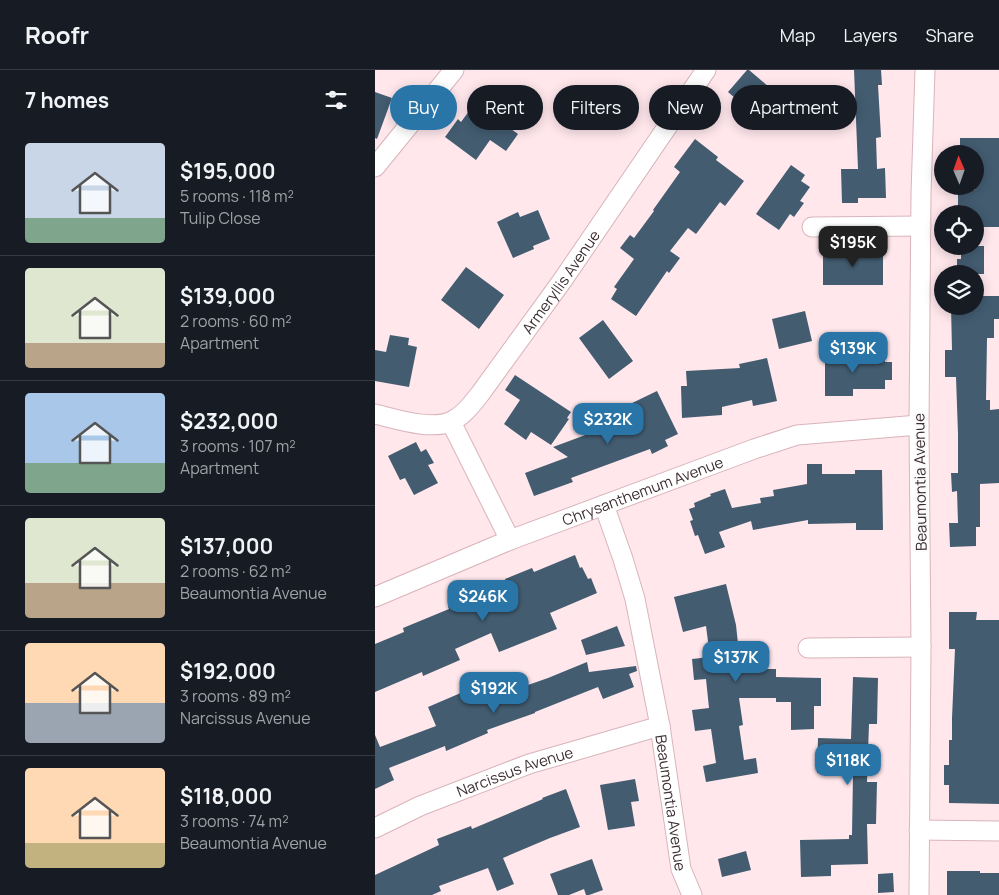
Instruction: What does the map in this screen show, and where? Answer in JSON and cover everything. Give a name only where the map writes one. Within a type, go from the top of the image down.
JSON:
[{"type":"street","points":[[375,167],[454,70]]},
{"type":"street","name":"Armeryllis Avenue","points":[[451,422],[465,412],[481,394],[562,281],[706,70]]},
{"type":"street","name":"Beaumontia Avenue","points":[[919,895],[921,647],[919,425],[925,70]]},
{"type":"street","points":[[812,227],[921,226]]},
{"type":"street","points":[[375,414],[409,422],[433,425],[451,422],[511,540]]},
{"type":"street","name":"Chrysanthemum Avenue","points":[[375,597],[511,540],[797,435],[919,425]]},
{"type":"street","name":"Beaumontia Avenue","points":[[604,505],[635,599],[660,726],[681,869],[688,894]]},
{"type":"street","points":[[808,648],[921,647]]},
{"type":"street","name":"Narcissus Avenue","points":[[375,828],[420,806],[529,764],[660,726]]},
{"type":"street","points":[[919,830],[999,831]]},
{"type":"building","points":[[749,70],[767,85],[734,85]]},
{"type":"building","points":[[854,70],[881,70],[882,85],[878,85],[881,137],[876,138],[877,169],[885,168],[886,198],[858,198],[858,203],[842,203],[841,169],[858,169],[857,85],[855,85]]},
{"type":"building","points":[[375,92],[390,97],[390,103],[377,139],[375,138]]},
{"type":"building","points":[[467,114],[467,130],[512,130],[518,134],[506,151],[490,140],[476,160],[445,137],[450,130],[457,130],[458,119],[461,122]]},
{"type":"building","points":[[960,138],[999,138],[999,227],[984,227],[984,205],[958,205],[958,195],[984,195],[984,145],[960,145]]},
{"type":"building","points":[[695,139],[718,157],[716,160],[744,181],[725,206],[720,202],[696,234],[688,228],[670,251],[680,258],[669,273],[667,271],[636,316],[611,299],[617,289],[614,287],[634,259],[620,248],[630,235],[634,238],[654,211],[680,172],[674,167]]},
{"type":"building","points":[[791,165],[805,175],[801,181],[810,187],[800,201],[804,203],[794,217],[790,214],[779,230],[756,214]]},
{"type":"building","points":[[538,210],[550,239],[533,246],[534,249],[513,258],[497,222],[518,212],[520,217]]},
{"type":"building","points":[[851,247],[869,247],[869,255],[883,255],[883,285],[823,285],[823,254],[851,254]]},
{"type":"building","points":[[961,255],[984,255],[984,265],[957,265],[957,259],[961,259]]},
{"type":"building","points":[[466,267],[504,295],[479,329],[441,300]]},
{"type":"building","points":[[984,296],[999,296],[999,319],[994,319],[994,338],[987,338],[986,400],[990,400],[990,410],[999,409],[999,483],[980,484],[980,527],[976,527],[976,546],[950,547],[949,523],[958,523],[957,491],[952,492],[951,473],[958,473],[956,377],[945,377],[945,350],[952,350],[951,315],[984,315]]},
{"type":"building","points":[[805,311],[812,341],[779,349],[772,319]]},
{"type":"building","points":[[603,320],[633,361],[609,379],[579,338]]},
{"type":"building","points":[[390,335],[409,338],[408,345],[417,347],[409,387],[375,381],[375,350],[386,352]]},
{"type":"building","points":[[825,347],[841,347],[841,360],[885,360],[885,362],[892,362],[892,380],[885,380],[885,389],[853,389],[853,396],[825,396]]},
{"type":"building","points":[[767,358],[777,401],[753,406],[752,400],[722,407],[722,415],[682,418],[681,386],[687,386],[686,371],[740,368],[739,364]]},
{"type":"building","points":[[515,375],[571,412],[567,418],[569,419],[551,445],[531,432],[526,440],[504,424],[520,400],[505,390]]},
{"type":"building","points":[[657,391],[678,434],[665,440],[668,446],[652,454],[650,449],[571,478],[573,482],[534,496],[525,473],[568,457],[553,447],[634,417],[628,405]]},
{"type":"building","points":[[416,442],[421,452],[426,449],[434,463],[428,465],[438,483],[414,495],[405,478],[400,480],[388,456]]},
{"type":"building","points":[[807,464],[822,464],[822,474],[855,474],[855,470],[882,470],[883,530],[856,530],[856,523],[808,524],[808,520],[753,530],[751,521],[719,532],[725,547],[705,554],[698,535],[695,536],[690,521],[693,520],[689,509],[695,507],[694,503],[711,496],[710,494],[725,489],[732,508],[761,503],[760,498],[774,496],[773,490],[807,484]]},
{"type":"building","points":[[575,555],[580,568],[582,567],[588,579],[591,578],[597,593],[550,613],[557,629],[499,652],[491,633],[455,649],[460,660],[423,676],[422,672],[375,692],[375,644],[404,632],[403,628],[449,609],[448,606],[464,599],[468,608],[509,590],[505,579],[532,568],[534,572]]},
{"type":"building","points":[[726,584],[736,625],[739,653],[751,651],[754,669],[776,669],[776,677],[821,678],[821,706],[814,706],[814,729],[791,730],[791,702],[776,702],[776,698],[739,698],[743,725],[739,726],[744,760],[756,758],[758,773],[706,782],[703,766],[716,763],[711,729],[695,731],[692,710],[709,708],[706,679],[694,680],[692,659],[710,657],[706,626],[683,632],[674,597]]},
{"type":"building","points":[[949,612],[977,612],[976,620],[999,620],[999,804],[949,803],[949,785],[944,785],[944,765],[949,765],[949,740],[952,740],[955,649],[949,649]]},
{"type":"building","points":[[617,626],[625,646],[586,655],[581,640]]},
{"type":"building","points":[[587,662],[589,672],[636,666],[637,671],[629,674],[634,687],[603,699],[598,687],[487,730],[488,733],[446,751],[445,746],[389,768],[394,780],[375,789],[375,735],[380,747],[436,726],[428,707],[470,689],[476,703]]},
{"type":"building","points":[[853,677],[878,678],[877,724],[869,724],[867,782],[877,782],[876,824],[867,824],[868,864],[831,865],[831,876],[801,877],[800,840],[849,839],[849,835],[852,835],[853,774],[817,773],[818,738],[851,739]]},
{"type":"building","points":[[635,779],[639,801],[631,802],[635,826],[608,830],[600,785]]},
{"type":"building","points":[[566,789],[580,827],[503,858],[514,884],[497,891],[488,868],[439,886],[441,891],[432,895],[375,895],[375,875],[439,845],[437,839],[471,826],[472,829]]},
{"type":"building","points":[[746,851],[751,870],[722,877],[718,859]]},
{"type":"building","points":[[592,859],[603,890],[589,895],[586,895],[584,889],[569,895],[558,895],[550,874]]},
{"type":"building","points":[[947,871],[999,873],[999,895],[947,895]]},
{"type":"building","points":[[893,873],[894,892],[878,893],[878,874]]}]
